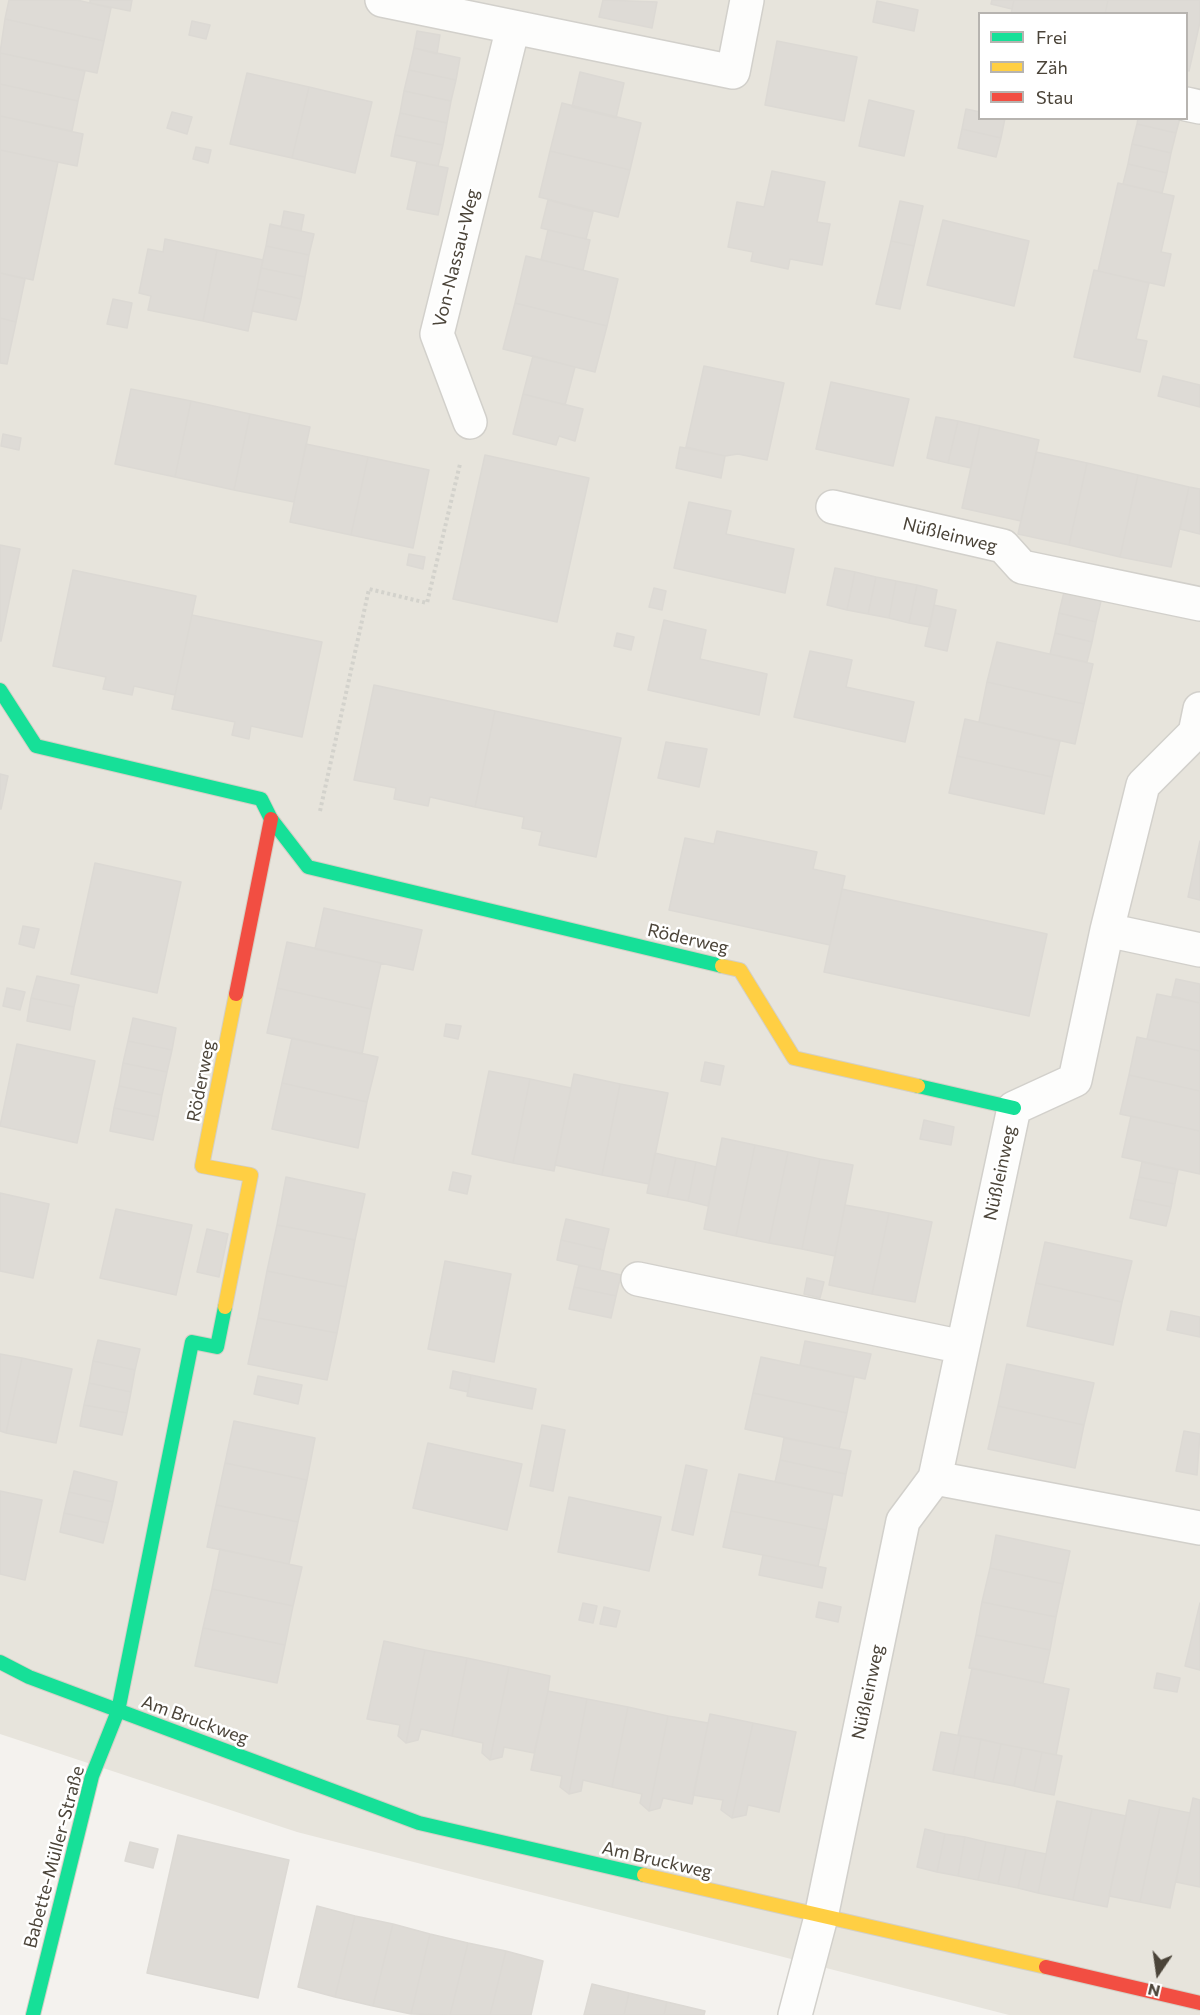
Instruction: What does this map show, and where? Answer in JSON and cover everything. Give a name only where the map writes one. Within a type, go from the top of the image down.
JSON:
[{"type":"street","points":[[382,0],[733,72],[747,0]]},
{"type":"street","name":"Von-Nassau-Weg","points":[[470,422],[437,334],[513,27]]},
{"type":"street","name":"Nüßleinweg","points":[[834,507],[1003,546],[1022,567],[1200,604]]},
{"type":"street","points":[[0,690],[36,747],[261,799],[271,819],[308,867]]},
{"type":"street","name":"Nüßleinweg","points":[[795,2015],[821,1917],[903,1521],[935,1478],[1014,1108],[1075,1080],[1107,930],[1143,784],[1195,733],[1200,709]]},
{"type":"street","name":"Röderweg","points":[[225,1310],[251,1175],[202,1166],[271,819]]},
{"type":"street","name":"Röderweg","points":[[308,867],[740,970],[794,1058],[1014,1108]]},
{"type":"street","points":[[1107,930],[1200,950]]},
{"type":"street","points":[[638,1280],[963,1347]]},
{"type":"street","name":"Am Bruckweg","points":[[118,1711],[192,1342],[217,1347],[225,1310]]},
{"type":"street","points":[[935,1478],[1200,1528]]},
{"type":"street","name":"Am Bruckweg","points":[[0,1662],[28,1677],[419,1823],[1200,2003]]},
{"type":"street","name":"Babette-Müller-Straße","points":[[33,2015],[92,1776],[118,1711]]},
{"type":"path","points":[[308,867],[369,589],[427,603],[470,422]]},
{"type":"shaded area","points":[[0,0],[1200,0],[1200,2015],[1009,2015],[297,1832],[0,1734]]},
{"type":"building","points":[[9,0],[77,0],[111,8],[104,41],[5,19]]},
{"type":"building","points":[[90,0],[132,0],[130,11],[90,3]]},
{"type":"building","points":[[603,0],[657,2],[652,28],[599,17]]},
{"type":"building","points":[[992,0],[1014,0],[1012,9],[991,4]]},
{"type":"building","points":[[1014,0],[1108,0],[1105,12],[1011,12]]},
{"type":"building","points":[[1108,0],[1200,0],[1200,22],[1189,71],[1188,12],[1105,12]]},
{"type":"building","points":[[877,1],[918,10],[914,31],[873,22]]},
{"type":"building","points":[[5,19],[104,41],[97,73],[0,53]]},
{"type":"building","points":[[192,21],[210,25],[206,39],[189,35]]},
{"type":"building","points":[[417,31],[440,35],[437,54],[414,48]]},
{"type":"building","points":[[777,41],[857,57],[844,121],[765,105]]},
{"type":"building","points":[[414,48],[460,58],[456,80],[409,70]]},
{"type":"building","points":[[0,53],[85,71],[78,101],[0,84]]},
{"type":"building","points":[[409,70],[456,80],[451,101],[404,91]]},
{"type":"building","points":[[580,72],[624,83],[616,118],[572,107]]},
{"type":"building","points":[[247,73],[309,87],[292,158],[230,144]]},
{"type":"building","points":[[0,84],[78,101],[72,131],[0,116]]},
{"type":"building","points":[[309,87],[372,102],[355,173],[292,158]]},
{"type":"building","points":[[404,91],[451,101],[447,123],[400,113]]},
{"type":"building","points":[[869,100],[914,111],[904,156],[859,146]]},
{"type":"building","points":[[562,103],[641,123],[630,170],[550,151]]},
{"type":"building","points":[[966,109],[978,112],[978,120],[1005,120],[1001,138],[962,129]]},
{"type":"building","points":[[172,112],[192,117],[187,134],[167,128]]},
{"type":"building","points":[[400,113],[447,123],[443,145],[395,135]]},
{"type":"building","points":[[0,116],[83,134],[77,166],[0,150]]},
{"type":"building","points":[[1138,120],[1179,120],[1176,133],[1137,124]]},
{"type":"building","points":[[1137,124],[1176,133],[1171,153],[1132,144]]},
{"type":"building","points":[[962,129],[1001,138],[996,157],[958,148]]},
{"type":"building","points":[[395,135],[443,145],[438,166],[391,156]]},
{"type":"building","points":[[1132,144],[1171,153],[1167,173],[1128,164]]},
{"type":"building","points":[[196,147],[211,150],[208,163],[193,159]]},
{"type":"building","points":[[0,150],[58,162],[33,280],[0,273]]},
{"type":"building","points":[[550,151],[630,170],[618,217],[539,197]]},
{"type":"building","points":[[417,162],[448,168],[438,215],[407,209]]},
{"type":"building","points":[[1128,164],[1167,173],[1162,193],[1123,184]]},
{"type":"building","points":[[772,171],[825,182],[817,222],[830,224],[822,265],[790,259],[788,269],[751,261],[753,252],[728,247],[737,202],[764,207]]},
{"type":"building","points":[[1118,183],[1174,196],[1161,252],[1171,254],[1164,286],[1098,271]]},
{"type":"building","points":[[548,200],[593,212],[586,239],[541,228]]},
{"type":"building","points":[[900,201],[923,206],[914,246],[891,241]]},
{"type":"building","points":[[284,211],[304,215],[301,231],[281,227]]},
{"type":"building","points":[[943,220],[1029,241],[1014,306],[927,285]]},
{"type":"building","points":[[270,224],[314,234],[309,255],[266,246]]},
{"type":"building","points":[[548,230],[590,240],[583,270],[541,260]]},
{"type":"building","points":[[165,239],[217,250],[203,321],[148,310],[151,296],[139,293],[148,249],[163,252]]},
{"type":"building","points":[[891,241],[914,246],[900,309],[876,304]]},
{"type":"building","points":[[266,246],[309,255],[305,277],[261,268]]},
{"type":"building","points":[[217,250],[263,260],[248,331],[203,321]]},
{"type":"building","points":[[526,256],[618,279],[607,326],[515,303]]},
{"type":"building","points":[[261,268],[305,277],[301,299],[257,289]]},
{"type":"building","points":[[1094,270],[1149,283],[1136,339],[1147,341],[1140,372],[1074,357]]},
{"type":"building","points":[[0,273],[25,279],[16,322],[0,318]]},
{"type":"building","points":[[257,289],[301,299],[296,320],[252,311]]},
{"type":"building","points":[[113,299],[132,303],[127,328],[107,324]]},
{"type":"building","points":[[515,303],[607,326],[595,372],[503,349]]},
{"type":"building","points":[[0,318],[16,322],[7,364],[0,363]]},
{"type":"building","points":[[533,356],[575,367],[565,405],[523,394]]},
{"type":"building","points":[[704,366],[784,383],[767,460],[738,454],[725,456],[686,447]]},
{"type":"building","points":[[1163,376],[1200,385],[1200,407],[1158,396]]},
{"type":"building","points":[[831,382],[909,399],[893,466],[816,449]]},
{"type":"building","points":[[131,389],[191,401],[175,477],[115,464]]},
{"type":"building","points":[[523,394],[583,409],[575,441],[559,436],[556,445],[513,434]]},
{"type":"building","points":[[191,401],[250,414],[234,490],[175,477]]},
{"type":"building","points":[[250,414],[310,427],[294,502],[234,490]]},
{"type":"building","points":[[936,417],[958,421],[948,463],[927,458]]},
{"type":"building","points":[[958,421],[980,426],[971,468],[948,463]]},
{"type":"building","points":[[980,426],[1039,440],[1021,521],[962,508]]},
{"type":"building","points":[[3,434],[21,438],[19,450],[1,446]]},
{"type":"building","points":[[306,444],[368,457],[351,535],[290,522]]},
{"type":"building","points":[[680,447],[725,456],[721,478],[676,468]]},
{"type":"building","points":[[1036,452],[1087,463],[1069,545],[1018,534]]},
{"type":"building","points":[[485,455],[589,478],[557,622],[453,599]]},
{"type":"building","points":[[368,457],[429,470],[413,548],[351,535]]},
{"type":"building","points":[[1087,463],[1138,475],[1120,557],[1069,545]]},
{"type":"building","points":[[1138,475],[1189,487],[1171,567],[1120,557]]},
{"type":"building","points":[[1189,487],[1200,489],[1200,534],[1180,529]]},
{"type":"building","points":[[689,502],[731,511],[726,534],[794,549],[785,593],[674,568]]},
{"type":"building","points":[[0,545],[20,549],[1,641],[0,641]]},
{"type":"building","points":[[409,554],[425,557],[423,569],[407,565]]},
{"type":"building","points":[[835,568],[855,572],[847,610],[827,605]]},
{"type":"building","points":[[73,570],[196,596],[175,695],[134,686],[132,695],[103,689],[106,677],[53,666]]},
{"type":"building","points":[[855,572],[876,577],[868,614],[847,610]]},
{"type":"building","points":[[876,577],[896,581],[889,618],[868,614]]},
{"type":"building","points":[[896,581],[917,585],[909,623],[889,618]]},
{"type":"building","points":[[917,585],[937,590],[930,627],[909,623]]},
{"type":"building","points":[[654,588],[666,591],[662,610],[649,607]]},
{"type":"building","points":[[1064,592],[1101,601],[1096,622],[1059,613]]},
{"type":"building","points":[[934,605],[956,610],[947,651],[925,646]]},
{"type":"building","points":[[1059,613],[1096,622],[1092,642],[1055,633]]},
{"type":"building","points":[[192,615],[322,642],[302,737],[251,726],[249,739],[232,735],[235,722],[172,709]]},
{"type":"building","points":[[664,620],[706,630],[700,659],[767,674],[759,715],[648,690]]},
{"type":"building","points":[[617,633],[634,637],[631,650],[614,646]]},
{"type":"building","points":[[1055,633],[1092,642],[1087,662],[1050,654]]},
{"type":"building","points":[[997,642],[1093,664],[1084,704],[987,682]]},
{"type":"building","points":[[810,651],[852,660],[846,687],[914,702],[905,742],[794,717]]},
{"type":"building","points":[[987,682],[1084,704],[1075,744],[979,722]]},
{"type":"building","points":[[374,685],[495,711],[475,807],[430,797],[428,806],[394,799],[396,788],[354,780]]},
{"type":"building","points":[[495,711],[621,738],[596,857],[539,845],[542,832],[522,828],[524,817],[475,807]]},
{"type":"building","points":[[965,719],[1060,741],[1052,777],[957,756]]},
{"type":"building","points":[[666,742],[707,749],[699,787],[658,778]]},
{"type":"building","points":[[957,756],[1052,777],[1044,814],[949,793]]},
{"type":"building","points":[[0,774],[8,776],[1,809],[0,809]]},
{"type":"building","points":[[717,831],[817,852],[813,869],[845,876],[830,945],[669,910],[685,838],[714,844]]},
{"type":"building","points":[[1200,841],[1200,900],[1188,897]]},
{"type":"building","points":[[95,863],[181,882],[157,993],[71,974]]},
{"type":"building","points":[[842,889],[1047,934],[1029,1016],[824,972]]},
{"type":"building","points":[[324,908],[422,930],[413,970],[315,949]]},
{"type":"building","points":[[23,926],[39,929],[34,948],[19,944]]},
{"type":"building","points":[[287,942],[381,963],[371,1009],[277,988]]},
{"type":"building","points":[[37,976],[79,985],[74,1007],[31,998]]},
{"type":"building","points":[[1176,979],[1200,984],[1200,1003],[1172,996]]},
{"type":"building","points":[[7,988],[25,992],[20,1010],[3,1006]]},
{"type":"building","points":[[277,988],[371,1009],[362,1054],[267,1033]]},
{"type":"building","points":[[1157,994],[1200,1003],[1200,1051],[1147,1039]]},
{"type":"building","points":[[31,998],[74,1007],[70,1030],[27,1021]]},
{"type":"building","points":[[133,1018],[176,1028],[172,1050],[128,1041]]},
{"type":"building","points":[[446,1024],[461,1026],[458,1039],[444,1036]]},
{"type":"building","points":[[1137,1037],[1200,1051],[1200,1091],[1129,1075]]},
{"type":"building","points":[[292,1038],[378,1057],[367,1102],[282,1083]]},
{"type":"building","points":[[128,1041],[172,1050],[167,1072],[123,1063]]},
{"type":"building","points":[[17,1044],[95,1061],[77,1143],[0,1126]]},
{"type":"building","points":[[705,1062],[724,1066],[720,1085],[701,1081]]},
{"type":"building","points":[[123,1063],[167,1072],[162,1095],[119,1086]]},
{"type":"building","points":[[489,1071],[530,1079],[513,1163],[472,1154]]},
{"type":"building","points":[[574,1074],[620,1084],[602,1175],[555,1165]]},
{"type":"building","points":[[1129,1075],[1200,1091],[1200,1131],[1120,1114]]},
{"type":"building","points":[[530,1079],[571,1088],[554,1171],[513,1163]]},
{"type":"building","points":[[282,1083],[367,1102],[358,1148],[272,1129]]},
{"type":"building","points":[[620,1084],[668,1093],[649,1184],[602,1175]]},
{"type":"building","points":[[119,1086],[162,1095],[158,1117],[114,1108]]},
{"type":"building","points":[[114,1108],[158,1117],[153,1140],[110,1131]]},
{"type":"building","points":[[1131,1116],[1200,1131],[1200,1174],[1122,1157]]},
{"type":"building","points":[[924,1120],[954,1127],[951,1145],[920,1139]]},
{"type":"building","points":[[722,1138],[755,1145],[736,1236],[704,1229]]},
{"type":"building","points":[[755,1145],[788,1152],[769,1243],[736,1236]]},
{"type":"building","points":[[788,1152],[820,1159],[802,1249],[769,1243]]},
{"type":"building","points":[[655,1153],[676,1158],[667,1197],[647,1193]]},
{"type":"building","points":[[676,1158],[696,1162],[688,1201],[667,1197]]},
{"type":"building","points":[[820,1159],[853,1165],[835,1256],[802,1249]]},
{"type":"building","points":[[696,1162],[716,1167],[708,1206],[688,1201]]},
{"type":"building","points":[[1142,1162],[1178,1170],[1175,1184],[1139,1177]]},
{"type":"building","points":[[453,1172],[471,1176],[467,1194],[449,1190]]},
{"type":"building","points":[[286,1177],[365,1194],[355,1240],[277,1225]]},
{"type":"building","points":[[1139,1177],[1175,1184],[1171,1207],[1134,1199]]},
{"type":"building","points":[[0,1193],[49,1204],[33,1278],[0,1271]]},
{"type":"building","points":[[1134,1199],[1171,1207],[1166,1226],[1130,1218]]},
{"type":"building","points":[[845,1205],[889,1213],[872,1294],[829,1285]]},
{"type":"building","points":[[116,1209],[192,1225],[176,1295],[100,1278]]},
{"type":"building","points":[[889,1213],[932,1222],[915,1302],[872,1294]]},
{"type":"building","points":[[566,1219],[609,1229],[604,1250],[561,1240]]},
{"type":"building","points":[[277,1225],[355,1240],[346,1287],[267,1271]]},
{"type":"building","points":[[207,1229],[228,1234],[219,1277],[197,1272]]},
{"type":"building","points":[[561,1240],[604,1250],[600,1270],[557,1260]]},
{"type":"building","points":[[1045,1242],[1132,1261],[1122,1302],[1036,1283]]},
{"type":"building","points":[[445,1261],[511,1274],[494,1362],[428,1349]]},
{"type":"building","points":[[579,1265],[621,1275],[616,1296],[574,1287]]},
{"type":"building","points":[[267,1271],[346,1287],[337,1333],[258,1318]]},
{"type":"building","points":[[807,1278],[824,1282],[820,1298],[804,1294]]},
{"type":"building","points":[[1036,1283],[1122,1302],[1113,1345],[1027,1326]]},
{"type":"building","points":[[574,1287],[616,1296],[611,1318],[569,1309]]},
{"type":"building","points":[[1171,1311],[1200,1317],[1200,1337],[1167,1330]]},
{"type":"building","points":[[258,1318],[337,1333],[327,1380],[248,1364]]},
{"type":"building","points":[[98,1340],[140,1349],[135,1370],[93,1361]]},
{"type":"building","points":[[805,1341],[871,1354],[865,1379],[800,1365]]},
{"type":"building","points":[[0,1354],[22,1358],[6,1433],[0,1431]]},
{"type":"building","points":[[761,1357],[854,1377],[847,1413],[753,1393]]},
{"type":"building","points":[[22,1358],[72,1369],[56,1443],[6,1433]]},
{"type":"building","points":[[93,1361],[135,1370],[131,1392],[89,1383]]},
{"type":"building","points":[[1007,1364],[1094,1383],[1084,1425],[998,1406]]},
{"type":"building","points":[[453,1371],[471,1375],[468,1392],[450,1388]]},
{"type":"building","points":[[471,1375],[536,1389],[532,1409],[467,1396]]},
{"type":"building","points":[[258,1376],[302,1385],[298,1404],[254,1394]]},
{"type":"building","points":[[89,1383],[131,1392],[127,1413],[84,1405]]},
{"type":"building","points":[[753,1393],[847,1413],[839,1449],[745,1429]]},
{"type":"building","points":[[84,1405],[127,1413],[122,1435],[80,1426]]},
{"type":"building","points":[[998,1406],[1084,1425],[1075,1468],[988,1449]]},
{"type":"building","points":[[234,1421],[315,1438],[307,1480],[225,1463]]},
{"type":"building","points":[[542,1425],[565,1430],[553,1491],[530,1486]]},
{"type":"building","points":[[1184,1431],[1200,1434],[1197,1475],[1176,1471]]},
{"type":"building","points":[[784,1438],[851,1451],[846,1474],[780,1460]]},
{"type":"building","points":[[428,1443],[522,1464],[507,1530],[413,1508]]},
{"type":"building","points":[[780,1460],[846,1474],[842,1496],[775,1482]]},
{"type":"building","points":[[225,1463],[307,1480],[298,1522],[216,1505]]},
{"type":"building","points":[[686,1465],[707,1470],[693,1535],[672,1530]]},
{"type":"building","points":[[74,1471],[117,1482],[113,1502],[69,1492]]},
{"type":"building","points":[[739,1474],[833,1494],[826,1530],[731,1511]]},
{"type":"building","points":[[0,1491],[42,1500],[25,1580],[0,1574]]},
{"type":"building","points":[[69,1492],[113,1502],[108,1523],[64,1513]]},
{"type":"building","points":[[569,1497],[661,1517],[649,1571],[558,1552]]},
{"type":"building","points":[[216,1505],[298,1522],[289,1564],[207,1547]]},
{"type":"building","points":[[731,1511],[826,1530],[818,1566],[723,1547]]},
{"type":"building","points":[[64,1513],[108,1523],[103,1543],[60,1532]]},
{"type":"building","points":[[996,1535],[1070,1551],[1063,1584],[990,1568]]},
{"type":"building","points":[[220,1549],[302,1567],[293,1606],[212,1589]]},
{"type":"building","points":[[763,1555],[826,1568],[822,1588],[759,1575]]},
{"type":"building","points":[[990,1568],[1063,1584],[1056,1617],[982,1602]]},
{"type":"building","points":[[212,1589],[293,1606],[285,1645],[203,1628]]},
{"type":"building","points":[[819,1602],[841,1607],[838,1622],[816,1617]]},
{"type":"building","points":[[982,1602],[1056,1617],[1050,1650],[976,1635]]},
{"type":"building","points":[[583,1603],[597,1606],[593,1623],[579,1620]]},
{"type":"building","points":[[1200,1603],[1200,1670],[1185,1666]]},
{"type":"building","points":[[604,1607],[620,1611],[616,1627],[600,1624]]},
{"type":"building","points":[[203,1628],[285,1645],[277,1683],[195,1666]]},
{"type":"building","points":[[976,1635],[1050,1650],[1043,1683],[969,1668]]},
{"type":"building","points":[[384,1641],[425,1650],[406,1743],[398,1736],[400,1725],[367,1719]]},
{"type":"building","points":[[425,1650],[467,1658],[452,1736],[421,1729],[418,1740],[406,1743]]},
{"type":"building","points":[[467,1658],[509,1667],[490,1760],[482,1753],[483,1743],[452,1736]]},
{"type":"building","points":[[509,1667],[550,1676],[548,1691],[534,1753],[504,1747],[502,1757],[490,1760]]},
{"type":"building","points":[[972,1668],[1069,1689],[1056,1755],[958,1735]]},
{"type":"building","points":[[1157,1673],[1180,1678],[1177,1692],[1154,1688]]},
{"type":"building","points":[[548,1691],[587,1699],[569,1794],[560,1787],[562,1776],[531,1770]]},
{"type":"building","points":[[587,1699],[628,1707],[612,1787],[583,1780],[581,1791],[569,1794]]},
{"type":"building","points":[[628,1707],[668,1716],[649,1811],[640,1803],[642,1794],[612,1787]]},
{"type":"building","points":[[710,1714],[753,1723],[732,1818],[721,1810],[723,1800],[693,1795]]},
{"type":"building","points":[[668,1716],[708,1723],[692,1804],[663,1798],[660,1808],[649,1811]]},
{"type":"building","points":[[753,1723],[796,1732],[779,1812],[748,1805],[746,1815],[732,1818]]},
{"type":"building","points":[[941,1732],[961,1736],[953,1774],[933,1770]]},
{"type":"building","points":[[961,1736],[981,1739],[974,1778],[953,1774]]},
{"type":"building","points":[[981,1739],[1001,1744],[993,1782],[974,1778]]},
{"type":"building","points":[[1001,1744],[1022,1748],[1014,1786],[993,1782]]},
{"type":"building","points":[[1022,1748],[1042,1752],[1034,1791],[1014,1786]]},
{"type":"building","points":[[1042,1752],[1062,1756],[1054,1795],[1034,1791]]},
{"type":"building","points":[[1193,1798],[1200,1800],[1200,1887],[1176,1882]]},
{"type":"building","points":[[1129,1800],[1160,1807],[1140,1902],[1109,1896]]},
{"type":"building","points":[[1057,1801],[1092,1809],[1073,1900],[1038,1893]]},
{"type":"building","points":[[1160,1807],[1190,1813],[1170,1908],[1140,1902]]},
{"type":"building","points":[[1092,1809],[1126,1816],[1107,1907],[1073,1900]]},
{"type":"building","points":[[925,1829],[945,1834],[937,1872],[917,1867]]},
{"type":"building","points":[[945,1834],[965,1837],[958,1876],[937,1872]]},
{"type":"building","points":[[178,1835],[289,1860],[258,1998],[147,1973]]},
{"type":"building","points":[[965,1837],[986,1842],[978,1880],[958,1876]]},
{"type":"building","points":[[130,1842],[158,1849],[153,1868],[125,1861]]},
{"type":"building","points":[[986,1842],[1006,1846],[998,1884],[978,1880]]},
{"type":"building","points":[[1006,1846],[1026,1850],[1018,1888],[998,1884]]},
{"type":"building","points":[[1026,1850],[1046,1854],[1038,1893],[1018,1888]]},
{"type":"building","points":[[317,1906],[355,1916],[335,1997],[298,1987]]},
{"type":"building","points":[[355,1916],[393,1924],[373,2006],[335,1997]]},
{"type":"building","points":[[393,1924],[430,1934],[411,2014],[373,2006]]},
{"type":"building","points":[[430,1934],[468,1943],[450,2015],[411,2014]]},
{"type":"building","points":[[468,1943],[506,1951],[490,2015],[450,2015]]},
{"type":"building","points":[[506,1951],[543,1961],[531,2015],[490,2015]]},
{"type":"building","points":[[592,1984],[629,1993],[624,2015],[584,2015]]},
{"type":"building","points":[[629,1993],[667,2002],[664,2015],[624,2015]]},
{"type":"building","points":[[667,2002],[705,2011],[704,2015],[664,2015]]},
{"type":"traffic: fast","points":[[0,690],[36,746],[261,799],[271,819],[308,867],[722,966]]},
{"type":"traffic: fast","points":[[918,1086],[1014,1108]]},
{"type":"traffic: fast","points":[[33,2015],[92,1776],[118,1711],[192,1342],[217,1347],[225,1307]]},
{"type":"traffic: fast","points":[[0,1662],[29,1677],[419,1823],[644,1875]]},
{"type":"traffic: slow","points":[[722,966],[740,970],[794,1058],[918,1086]]},
{"type":"traffic: slow","points":[[225,1307],[251,1175],[202,1166],[236,994]]},
{"type":"traffic: slow","points":[[644,1875],[1046,1967]]},
{"type":"traffic: jam","points":[[236,994],[271,819]]},
{"type":"traffic: jam","points":[[1046,1967],[1200,2003]]}]
